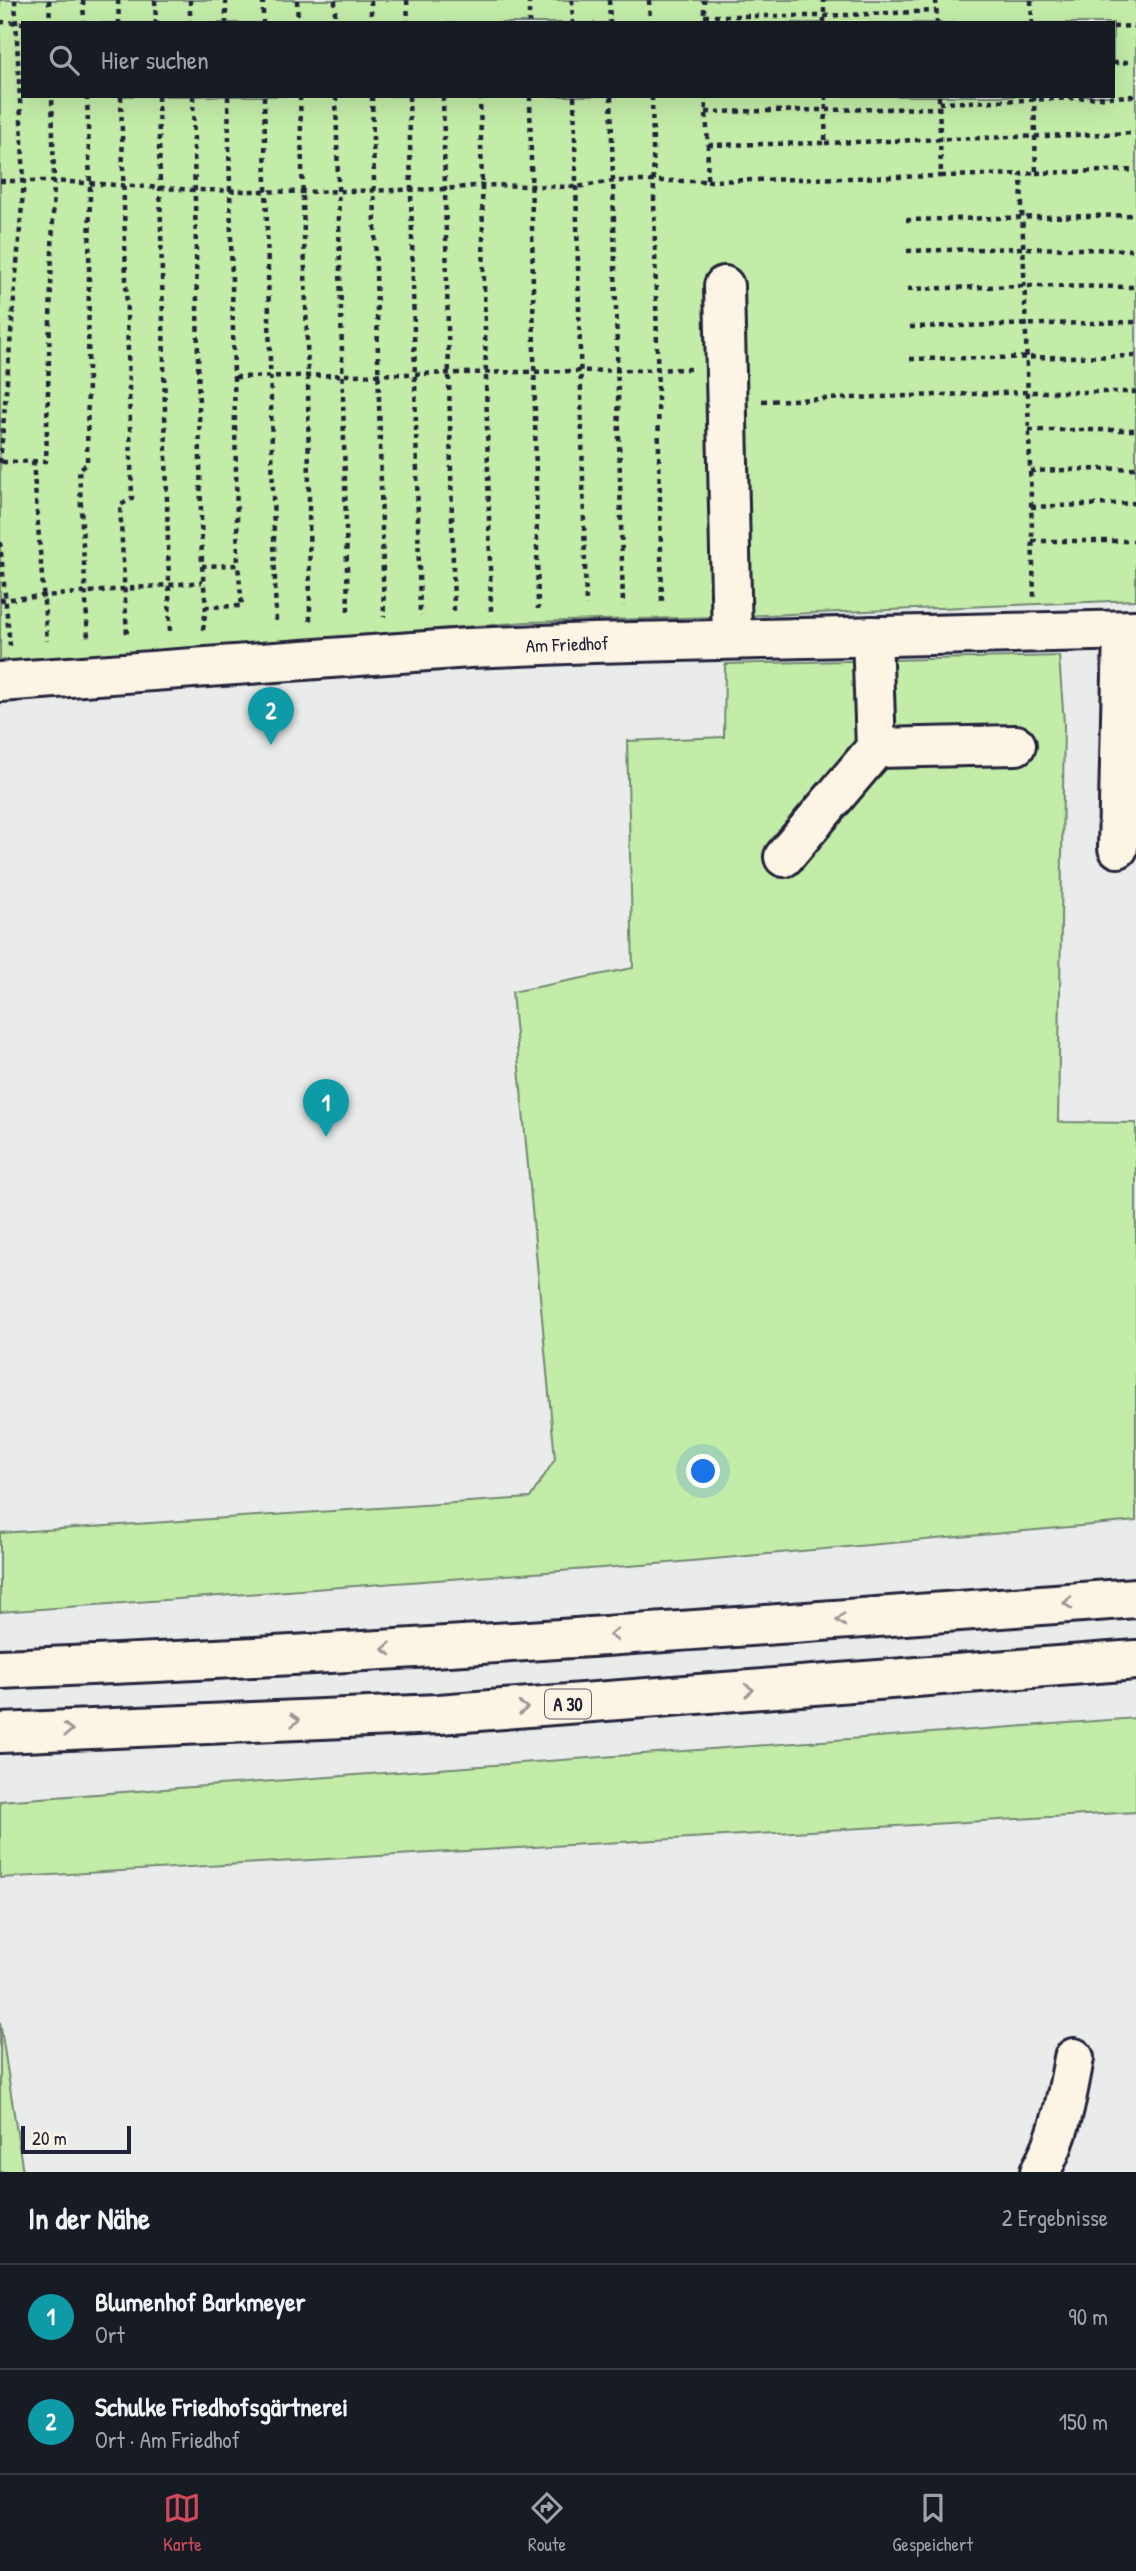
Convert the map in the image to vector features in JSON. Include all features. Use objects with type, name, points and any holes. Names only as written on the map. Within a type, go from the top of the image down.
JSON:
[{"type":"main road","points":[[724,286],[732,639]]},
{"type":"main road","points":[[1118,848],[1130,631]]},
{"type":"main road","name":"Am Friedhof","points":[[5,668],[185,668],[539,645],[1130,631]]},
{"type":"main road","points":[[784,857],[876,748],[872,636]]},
{"type":"main road","points":[[876,748],[1016,745]]},
{"type":"main road","points":[[0,1669],[146,1663],[712,1629],[1136,1598]]},
{"type":"main road","name":"A 30","points":[[0,1732],[439,1714],[1136,1660]]},
{"type":"main road","points":[[1040,2172],[1052,2151],[1062,2121],[1074,2059]]},
{"type":"path","points":[[15,0],[24,181],[1,462],[46,461],[54,181],[52,98]]},
{"type":"path","points":[[49,0],[50,21]]},
{"type":"path","points":[[83,0],[84,21]]},
{"type":"path","points":[[118,0],[119,21]]},
{"type":"path","points":[[155,0],[156,21]]},
{"type":"path","points":[[190,0],[190,21]]},
{"type":"path","points":[[226,0],[226,21]]},
{"type":"path","points":[[262,0],[263,21]]},
{"type":"path","points":[[297,0],[298,21]]},
{"type":"path","points":[[335,0],[335,21]]},
{"type":"path","points":[[371,0],[371,21]]},
{"type":"path","points":[[407,0],[408,21]]},
{"type":"path","points":[[529,0],[529,21]]},
{"type":"path","points":[[572,0],[573,21]]},
{"type":"path","points":[[609,0],[610,21]]},
{"type":"path","points":[[649,0],[650,21]]},
{"type":"path","points":[[704,0],[704,20],[936,11]]},
{"type":"path","points":[[824,0],[824,21]]},
{"type":"path","points":[[936,0],[937,21]]},
{"type":"path","points":[[1031,0],[1032,21]]},
{"type":"path","points":[[0,22],[21,23]]},
{"type":"path","points":[[1115,27],[1136,26]]},
{"type":"path","points":[[1115,63],[1130,62]]},
{"type":"path","points":[[1115,96],[1136,96]]},
{"type":"path","points":[[87,98],[90,185],[87,464],[79,470],[89,647]]},
{"type":"path","points":[[121,98],[132,499],[120,505],[128,643]]},
{"type":"path","points":[[158,98],[170,639],[187,643],[185,668]]},
{"type":"path","points":[[192,98],[202,582],[206,607],[242,606],[238,565],[228,98]]},
{"type":"path","points":[[264,98],[276,630]]},
{"type":"path","points":[[300,98],[308,376],[310,629]]},
{"type":"path","points":[[337,98],[348,612]]},
{"type":"path","points":[[372,98],[384,618]]},
{"type":"path","points":[[410,98],[420,617]]},
{"type":"path","points":[[443,98],[454,613]]},
{"type":"path","points":[[480,98],[491,612]]},
{"type":"path","points":[[530,98],[539,645]]},
{"type":"path","points":[[574,98],[587,610]]},
{"type":"path","points":[[611,98],[623,608]]},
{"type":"path","points":[[652,98],[662,610]]},
{"type":"path","points":[[705,98],[707,181]]},
{"type":"path","points":[[825,143],[826,98]]},
{"type":"path","points":[[939,98],[941,176]]},
{"type":"path","points":[[706,112],[939,106],[1034,98],[1036,173]]},
{"type":"path","points":[[708,145],[1136,133]]},
{"type":"path","points":[[0,181],[54,181],[230,192],[302,192],[483,186],[576,187],[614,181],[1136,170]]},
{"type":"path","points":[[1021,174],[1035,632]]},
{"type":"path","points":[[906,220],[1136,215]]},
{"type":"path","points":[[908,251],[1023,248],[1136,250]]},
{"type":"path","points":[[908,289],[1025,286],[1136,288]]},
{"type":"path","points":[[910,327],[1136,322]]},
{"type":"path","points":[[910,359],[1136,356]]},
{"type":"path","points":[[235,377],[657,370],[726,386],[1136,393]]},
{"type":"path","points":[[1029,430],[1136,430]]},
{"type":"path","points":[[33,461],[48,650]]},
{"type":"path","points":[[1030,471],[1136,468]]},
{"type":"path","points":[[1031,507],[1136,503]]},
{"type":"path","points":[[1032,541],[1136,541]]},
{"type":"path","points":[[0,542],[5,668]]},
{"type":"path","points":[[202,566],[238,565]]},
{"type":"path","points":[[2,600],[202,582]]},
{"type":"green space","points":[[0,0],[1136,0],[1136,600],[527,622],[0,663]]},
{"type":"green space","points":[[1059,656],[1064,724],[1058,1122],[1136,1123],[1136,1521],[669,1563],[0,1612],[0,1533],[530,1498],[555,1459],[512,992],[633,968],[627,741],[724,737],[725,664]]},
{"type":"green space","points":[[1136,1718],[1136,1812],[0,1878],[0,1801]]},
{"type":"green space","points":[[0,2022],[23,2172],[0,2172]]},
{"type":"place","name":"Schulke Friedhofsgärtnerei","points":[[271,745]]},
{"type":"place","name":"Blumenhof Barkmeyer","points":[[326,1137]]}]
